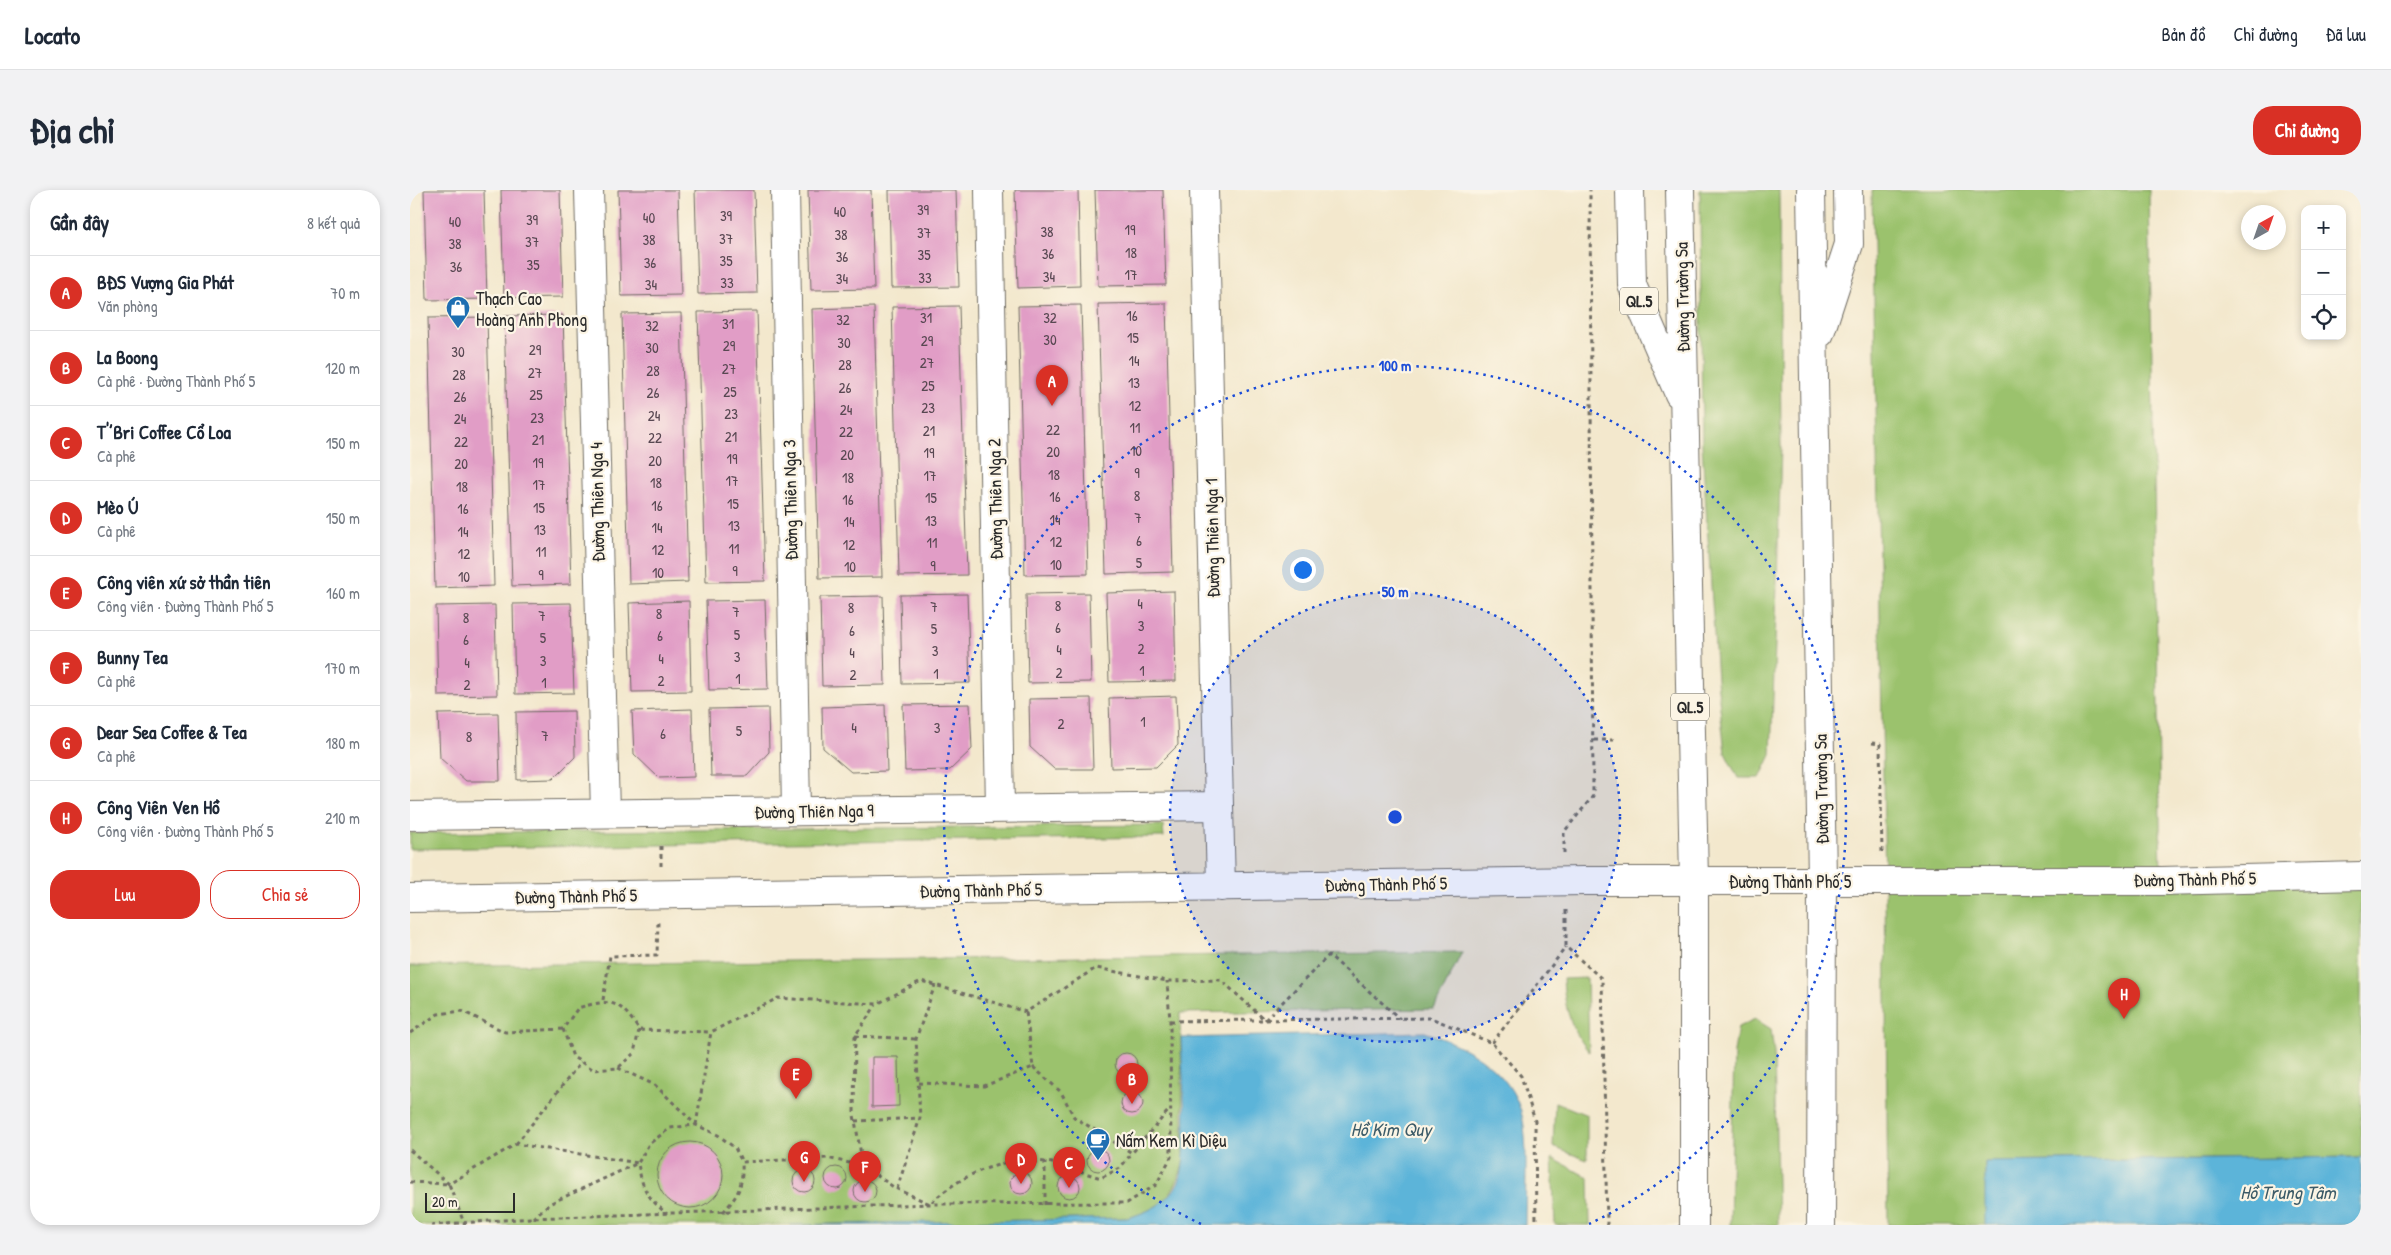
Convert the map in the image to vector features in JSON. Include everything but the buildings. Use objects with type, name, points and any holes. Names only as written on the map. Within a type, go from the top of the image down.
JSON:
[{"type":"main road","name":"Đường Thiên Nga 4","points":[[589,190],[605,813]]},
{"type":"main road","name":"Đường Thiên Nga 3","points":[[784,190],[796,811]]},
{"type":"main road","name":"Đường Thiên Nga 2","points":[[989,190],[1000,808]]},
{"type":"main road","name":"Đường Thiên Nga 1","points":[[1204,190],[1221,887]]},
{"type":"main road","name":"Đường Trường Sa","points":[[1630,190],[1632,285],[1684,404]]},
{"type":"main road","name":"Đường Trường Sa","points":[[1680,190],[1694,882],[1694,1225]]},
{"type":"main road","name":"Đường Trường Sa","points":[[1811,190],[1822,880],[1821,1225]]},
{"type":"main road","name":"Đường Trường Sa","points":[[1813,353],[1849,244],[1848,190]]},
{"type":"main road","name":"Đường Thiên Nga 9","points":[[410,816],[1218,806]]},
{"type":"main road","name":"Đường Thành Phố 5","points":[[410,898],[1565,882],[1822,880],[2161,881],[2361,876]]},
{"type":"path","points":[[1492,1043],[1566,947],[1564,832],[1594,796],[1590,190]]},
{"type":"path","points":[[1594,740],[1616,740]]},
{"type":"path","points":[[1872,744],[1880,744],[1883,881]]},
{"type":"path","points":[[1566,947],[1602,979],[1607,1225]]},
{"type":"path","points":[[603,1000],[610,956],[657,955]]},
{"type":"path","points":[[1265,1020],[1329,955],[1400,1019]]},
{"type":"path","points":[[863,1166],[855,1121],[855,1036],[876,1004],[921,981],[1026,1012],[1096,968],[1167,980],[1221,980],[1265,1020]]},
{"type":"path","points":[[431,1225],[532,1218],[930,1204],[1127,1203],[1156,1185],[1171,1157],[1170,1021],[1167,980]]},
{"type":"path","points":[[897,1189],[920,1118],[916,1039],[935,985]]},
{"type":"path","points":[[638,1030],[711,1032],[778,998],[876,1004]]},
{"type":"path","points":[[563,1029],[578,1008],[603,1000],[626,1010],[638,1030],[634,1053],[618,1068]]},
{"type":"path","points":[[410,1033],[438,1014],[462,1011],[505,1032],[563,1029]]},
{"type":"path","points":[[1026,1012],[1032,1067],[1061,1092],[1074,1118],[1132,1153]]},
{"type":"path","points":[[1170,1021],[1431,1018],[1492,1043],[1522,1076],[1535,1121],[1536,1225]]},
{"type":"path","points":[[563,1029],[573,1057],[594,1070],[618,1068],[655,1085],[696,1125],[718,1135],[735,1148],[742,1162],[742,1184],[730,1204],[722,1212]]},
{"type":"path","points":[[696,1125],[711,1032]]},
{"type":"path","points":[[855,1036],[916,1039]]},
{"type":"path","points":[[410,1182],[449,1184],[516,1144],[582,1062]]},
{"type":"path","points":[[919,1083],[984,1086],[1032,1067]]},
{"type":"path","points":[[930,1204],[948,1186],[999,1163],[1045,1162],[1101,1178],[1120,1168],[1170,1109]]},
{"type":"path","points":[[855,1121],[920,1118]]},
{"type":"path","points":[[532,1218],[549,1204],[638,1163],[649,1144],[670,1128],[696,1125]]},
{"type":"path","points":[[516,1144],[638,1163]]},
{"type":"path","points":[[410,1150],[449,1184],[464,1223]]},
{"type":"path","points":[[742,1162],[826,1158],[863,1166],[897,1189],[930,1204]]},
{"type":"path","points":[[1045,1162],[1045,1204]]},
{"type":"path","points":[[638,1163],[641,1182],[650,1200],[667,1214]]},
{"type":"green space","points":[[1700,190],[1779,190],[1781,446],[1776,615],[1771,755],[1760,778],[1738,778],[1725,753],[1717,680],[1702,445]]},
{"type":"green space","points":[[1872,190],[2149,190],[2161,880],[2361,876],[2361,1157],[1985,1162],[1986,1225],[1888,1225],[1885,882]]},
{"type":"green space","points":[[1163,825],[1164,837],[410,849],[410,833]]},
{"type":"green space","points":[[1462,952],[1434,1009],[1180,1013],[1184,1160],[1176,1183],[1165,1199],[1149,1210],[1127,1218],[790,1225],[410,1225],[410,966]]},
{"type":"green space","points":[[1587,978],[1589,1052],[1577,1034],[1570,1018],[1565,1000],[1563,979]]},
{"type":"green space","points":[[1755,1019],[1771,1029],[1774,1053],[1778,1225],[1730,1225],[1734,1052],[1738,1027]]},
{"type":"green space","points":[[1555,1102],[1587,1115],[1587,1160],[1553,1147]]},
{"type":"green space","points":[[1552,1158],[1589,1178],[1590,1225],[1555,1225]]},
{"type":"water","name":"Hồ Kim Quy","points":[[1425,1032],[1458,1045],[1474,1054],[1501,1076],[1512,1091],[1520,1107],[1524,1126],[1526,1163],[1525,1225],[790,1225],[1127,1218],[1157,1206],[1170,1195],[1179,1181],[1185,1133],[1181,1038]]},
{"type":"water","name":"Hồ Trung Tâm","points":[[2361,1157],[2361,1225],[1985,1225],[1985,1162]]},
{"type":"place","name":"Thạch Cao Hoàng Anh Phong","points":[[458,329]]},
{"type":"place","name":"BĐS Vượng Gia Phát","points":[[1052,406]]},
{"type":"place","name":"Công Viên Ven Hồ","points":[[2124,1019]]},
{"type":"place","name":"Công viên xứ sở thần tiên","points":[[796,1099]]},
{"type":"place","name":"La Boong","points":[[1132,1104]]},
{"type":"place","name":"Nấm Kem Kì Diệu","points":[[1098,1161]]},
{"type":"place","name":"Dear Sea Coffee & Tea","points":[[804,1182]]},
{"type":"place","name":"Mèo Ú","points":[[1021,1184]]},
{"type":"place","name":"T'’Bri Coffee Cổ Loa","points":[[1069,1188]]},
{"type":"place","name":"Bunny Tea","points":[[865,1192]]}]
